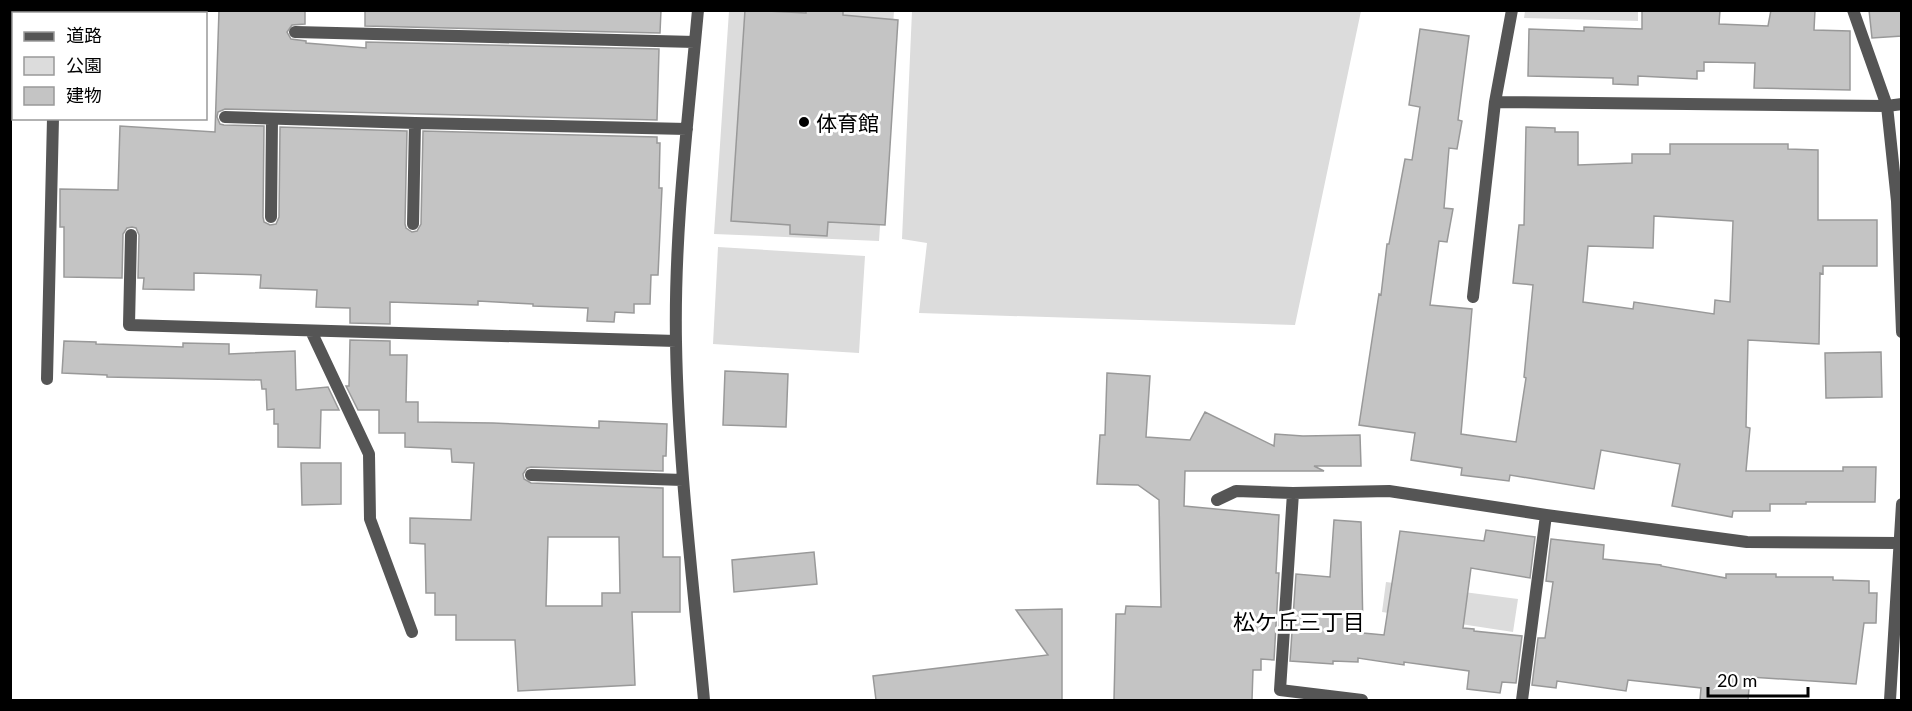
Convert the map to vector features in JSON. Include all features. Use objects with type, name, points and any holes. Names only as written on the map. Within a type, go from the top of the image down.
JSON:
[{"type":"street","points":[[698,10],[679,237],[676,341],[683,480],[704,700]]},
{"type":"street","points":[[1473,297],[1495,102],[1512,10]]},
{"type":"street","points":[[1853,10],[1887,106],[1896,201],[1902,332]]},
{"type":"street","points":[[295,32],[695,42]]},
{"type":"street","points":[[1495,102],[1887,106],[1902,104]]},
{"type":"street","points":[[225,117],[687,129]]},
{"type":"street","points":[[271,217],[272,119]]},
{"type":"street","points":[[46,380],[53,120]]},
{"type":"street","points":[[413,224],[415,123]]},
{"type":"street","points":[[131,235],[129,325],[676,341]]},
{"type":"street","points":[[311,331],[369,454],[370,519],[412,632]]},
{"type":"street","points":[[531,475],[683,480]]},
{"type":"street","points":[[1216,500],[1236,491],[1293,493],[1389,491],[1747,542],[1900,543]]},
{"type":"street","points":[[1293,493],[1280,690],[1362,700]]},
{"type":"street","points":[[1890,700],[1902,504]]},
{"type":"street","points":[[1522,700],[1546,515]]},
{"type":"green space","name":"体育館","points":[[729,11],[894,11],[879,241],[714,234]]},
{"type":"green space","points":[[912,11],[1361,11],[1295,325],[919,313],[927,243],[902,239]]},
{"type":"green space","points":[[1525,11],[1638,11],[1638,21],[1524,18]]},
{"type":"green space","points":[[718,247],[865,256],[859,353],[713,344]]},
{"type":"green space","points":[[1386,582],[1518,599],[1513,632],[1382,612]]},
{"type":"building","points":[[219,10],[305,10],[305,24],[292,25],[287,32],[291,39],[306,41],[306,43],[366,48],[366,42],[659,49],[657,120],[225,109],[218,112],[217,117],[220,124],[224,125],[264,126],[263,217],[264,222],[270,225],[276,224],[279,217],[280,127],[407,131],[405,224],[406,228],[412,232],[417,231],[421,224],[423,131],[657,137],[657,143],[660,143],[659,188],[662,188],[658,275],[651,275],[650,304],[634,304],[634,313],[615,312],[614,322],[587,321],[588,308],[478,301],[478,305],[390,302],[390,324],[350,323],[350,308],[316,307],[317,290],[260,288],[261,275],[194,273],[194,290],[143,289],[144,278],[138,278],[139,235],[136,228],[132,227],[127,228],[123,234],[122,278],[64,277],[64,227],[60,227],[60,189],[118,190],[120,126],[215,132]]},
{"type":"building","points":[[365,10],[661,10],[660,33],[365,26]]},
{"type":"building","name":"体育館","points":[[745,10],[806,13],[806,10],[843,10],[843,15],[898,20],[885,225],[828,222],[827,236],[790,234],[790,225],[731,221]]},
{"type":"building","points":[[1642,10],[1720,10],[1719,24],[1768,26],[1771,10],[1815,10],[1814,30],[1850,31],[1850,90],[1754,88],[1755,63],[1704,62],[1704,71],[1697,71],[1697,79],[1638,76],[1638,85],[1613,84],[1613,78],[1528,76],[1529,29],[1584,31],[1584,27],[1642,29]]},
{"type":"building","points":[[1869,10],[1902,10],[1902,36],[1872,38]]},
{"type":"building","points":[[1420,29],[1469,36],[1458,120],[1462,121],[1457,149],[1449,148],[1444,208],[1453,209],[1447,242],[1439,241],[1430,305],[1472,309],[1461,434],[1516,442],[1526,378],[1524,377],[1533,285],[1513,283],[1519,225],[1524,225],[1526,127],[1555,128],[1555,132],[1578,132],[1578,165],[1632,163],[1632,154],[1670,154],[1670,144],[1788,144],[1788,149],[1818,150],[1818,220],[1877,220],[1877,266],[1823,266],[1823,274],[1820,273],[1819,344],[1748,340],[1746,427],[1750,428],[1746,471],[1843,471],[1843,467],[1876,467],[1875,502],[1770,504],[1770,511],[1733,511],[1732,517],[1672,506],[1680,464],[1601,450],[1594,489],[1510,475],[1509,481],[1461,475],[1462,468],[1411,460],[1415,433],[1359,425],[1379,294],[1381,295],[1387,244],[1389,244],[1405,159],[1412,160],[1420,107],[1409,105]],"holes":[[[1654,216],[1733,221],[1730,302],[1715,300],[1714,314],[1634,302],[1633,309],[1583,302],[1588,246],[1653,248]]]},
{"type":"building","points":[[350,340],[390,341],[390,355],[407,355],[406,402],[418,402],[418,422],[599,428],[599,421],[667,424],[663,471],[531,467],[527,468],[523,474],[524,479],[531,483],[663,488],[663,557],[680,557],[680,612],[632,612],[635,685],[518,691],[515,640],[456,640],[456,615],[435,615],[435,593],[426,593],[425,544],[410,543],[410,518],[471,520],[474,463],[452,462],[451,449],[405,447],[405,433],[379,433],[379,410],[358,410],[346,386],[349,386]],"holes":[[[548,537],[619,537],[620,593],[602,593],[602,606],[546,606]]]},
{"type":"building","points":[[64,341],[183,347],[183,343],[229,344],[229,354],[295,351],[296,390],[328,387],[339,410],[321,410],[320,448],[278,447],[278,424],[274,424],[274,409],[267,410],[266,389],[262,389],[261,380],[107,377],[107,375],[62,373]]},
{"type":"building","points":[[1881,352],[1882,397],[1826,398],[1825,353]]},
{"type":"building","points":[[725,371],[788,374],[786,427],[723,425]]},
{"type":"building","points":[[1107,373],[1150,376],[1146,437],[1190,440],[1205,412],[1274,446],[1275,434],[1360,435],[1361,466],[1314,466],[1324,471],[1185,471],[1184,506],[1279,515],[1276,573],[1279,573],[1274,660],[1261,659],[1261,670],[1253,670],[1252,700],[1114,700],[1116,614],[1125,614],[1126,606],[1161,607],[1159,500],[1138,485],[1097,484],[1100,435],[1105,435]]},
{"type":"building","points":[[301,463],[341,463],[341,504],[302,505]]},
{"type":"building","points":[[1334,520],[1361,522],[1363,633],[1384,635],[1400,531],[1484,541],[1486,530],[1535,537],[1530,578],[1471,568],[1463,628],[1522,636],[1516,683],[1502,682],[1500,693],[1467,689],[1469,671],[1358,658],[1358,662],[1333,661],[1333,664],[1290,661],[1296,574],[1330,577]]},
{"type":"building","points":[[1551,539],[1604,545],[1603,559],[1661,565],[1726,578],[1726,574],[1776,574],[1776,577],[1833,577],[1833,580],[1869,581],[1869,593],[1877,593],[1876,623],[1864,623],[1856,684],[1750,677],[1748,700],[1700,700],[1701,688],[1628,680],[1626,691],[1557,681],[1556,688],[1532,685],[1538,638],[1545,638],[1553,582],[1546,581]]},
{"type":"building","points":[[814,552],[817,584],[734,592],[732,560]]},
{"type":"building","points":[[1062,609],[1062,700],[876,700],[873,676],[1048,655],[1016,610]]},
{"type":"place","name":"体育館","points":[[804,122]]},
{"type":"district","name":"松ケ丘三丁目","points":[[1299,621]]}]
